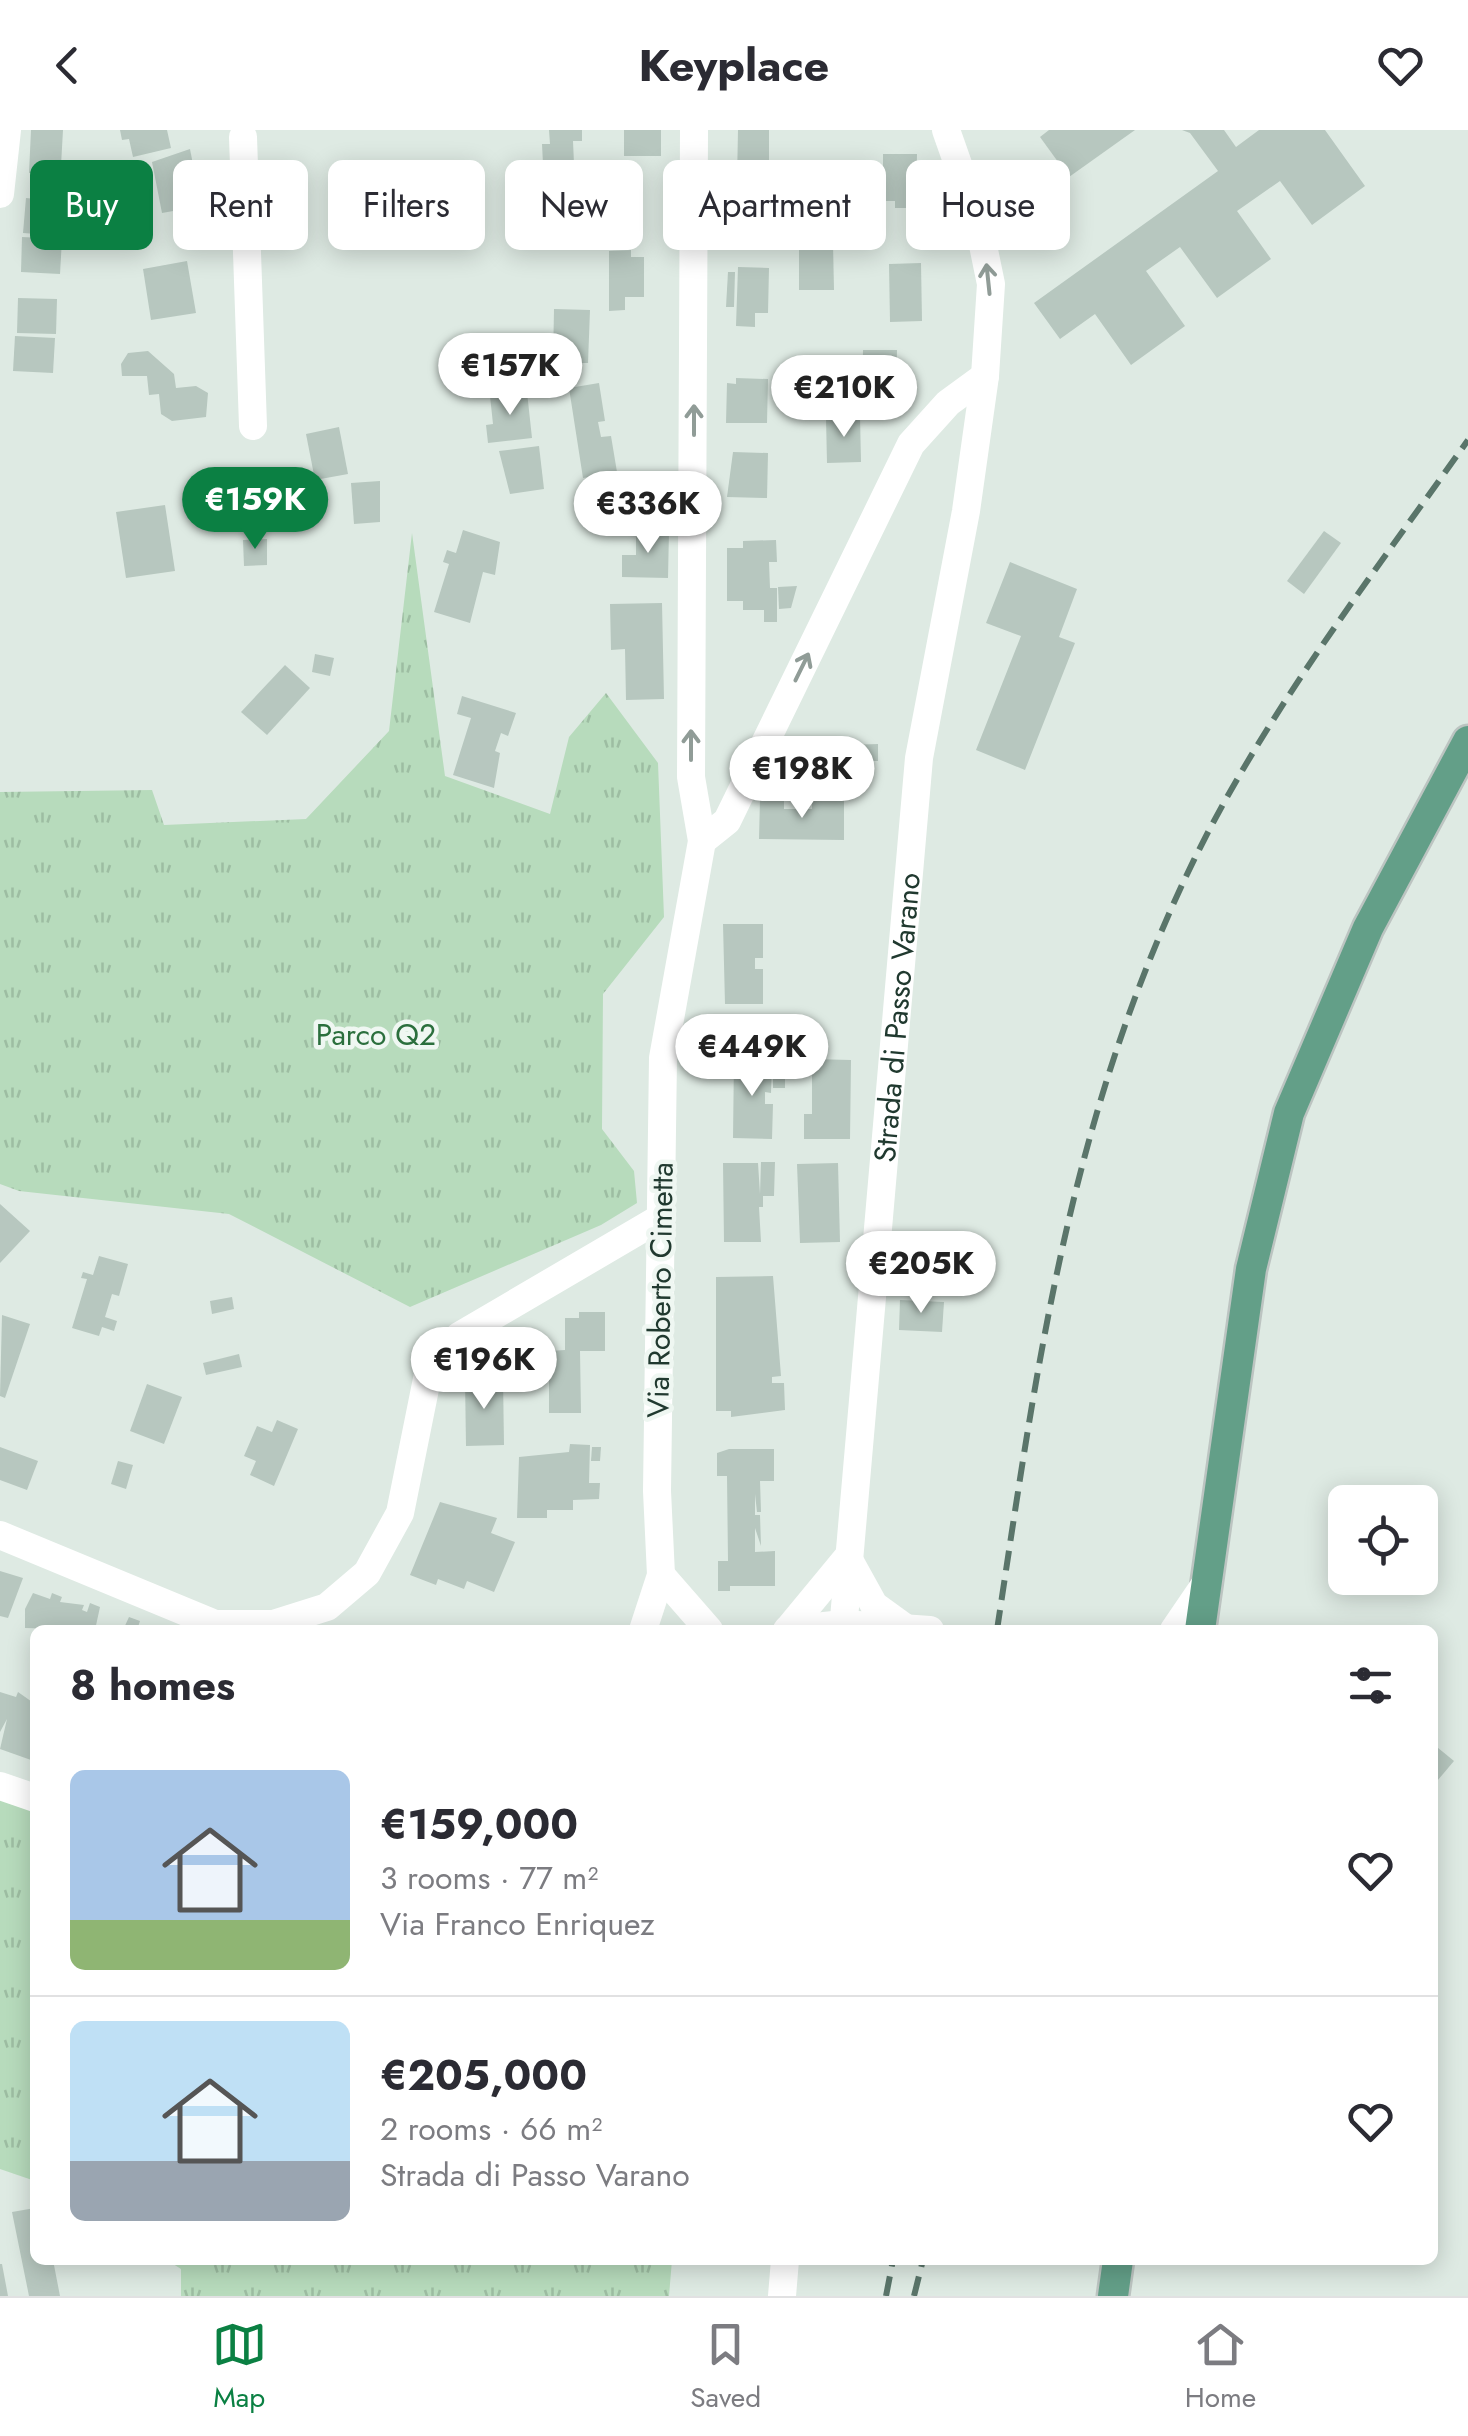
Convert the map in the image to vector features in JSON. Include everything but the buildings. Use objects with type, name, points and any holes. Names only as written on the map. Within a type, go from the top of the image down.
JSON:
[{"type":"main road","points":[[1200,1625],[1252,1270],[1289,1113],[1368,928],[1468,741]]},
{"type":"main road","points":[[1113,2296],[1117,2265]]},
{"type":"street","points":[[0,194],[7,130]]},
{"type":"street","points":[[694,130],[691,777],[702,842]]},
{"type":"street","name":"Strada di Passo Varano","points":[[843,1625],[920,758],[966,510],[984,376],[991,284],[978,221],[946,130]]},
{"type":"street","points":[[242,132],[253,426]]},
{"type":"street","points":[[702,842],[727,820],[912,444],[948,403],[984,376]]},
{"type":"street","name":"Via Roberto Cimetta","points":[[646,1625],[661,1574],[657,1491],[662,1058],[702,842]]},
{"type":"street","points":[[0,1535],[216,1624],[273,1624],[327,1606],[366,1572],[400,1513],[428,1374],[459,1336],[662,1216]]},
{"type":"street","points":[[792,1625],[848,1556],[874,1605],[907,1625]]},
{"type":"street","points":[[661,1574],[706,1625]]},
{"type":"street","points":[[1177,1625],[1204,1586]]},
{"type":"street","points":[[0,1786],[30,1796]]},
{"type":"street","points":[[782,2296],[785,2265]]},
{"type":"green space","name":"Parco Q2","points":[[412,533],[445,776],[550,814],[569,737],[606,693],[658,763],[664,917],[603,994],[602,1129],[634,1171],[637,1203],[601,1225],[410,1307],[229,1214],[19,1191],[0,1184],[0,792],[152,790],[164,825],[306,819],[389,731]]},
{"type":"green space","points":[[0,1797],[30,1807],[30,2179],[0,2169]]},
{"type":"green space","points":[[175,2265],[672,2265],[669,2296],[181,2296],[181,2269]]},
{"type":"railway","points":[[998,1625],[1043,1343],[1062,1251],[1084,1159],[1143,977],[1182,885],[1244,768],[1315,656],[1468,440]]},
{"type":"railway","points":[[886,2296],[892,2265]]},
{"type":"railway","points":[[914,2296],[922,2265]]}]
